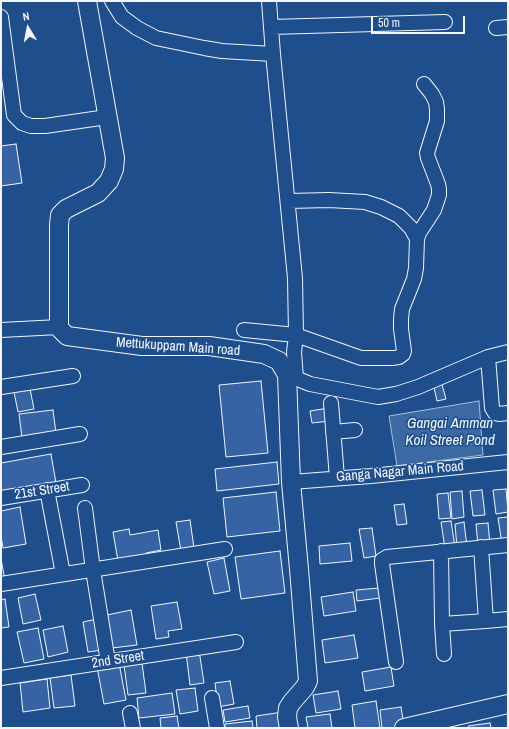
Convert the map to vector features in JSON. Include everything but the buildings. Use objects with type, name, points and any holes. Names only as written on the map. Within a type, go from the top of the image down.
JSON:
[{"type":"main road","points":[[59,327],[60,215],[66,209],[98,193],[109,181],[114,169],[115,158],[87,1]]},
{"type":"main road","name":"Mettukuppam Main road","points":[[59,327],[67,336],[134,345],[209,346],[264,354],[278,362],[292,376]]},
{"type":"main road","points":[[289,728],[287,716],[288,708],[308,681],[291,482],[292,376]]},
{"type":"main road","points":[[404,728],[508,704]]},
{"type":"street","points":[[112,1],[122,17],[137,28],[156,38],[222,51],[273,54]]},
{"type":"street","points":[[269,1],[295,278],[296,335],[292,376],[310,384],[378,397],[396,394],[418,387],[488,357],[508,352]]},
{"type":"street","points":[[1,17],[14,115],[22,123],[31,126],[45,126],[107,117]]},
{"type":"street","points":[[271,27],[445,22]]},
{"type":"street","points":[[244,330],[296,335],[361,358],[400,357],[404,351],[401,329],[402,309],[414,279],[418,236],[434,210],[439,195],[438,184],[427,153],[437,121],[438,109],[432,94],[424,84]]},
{"type":"street","points":[[288,201],[329,200],[365,202],[381,207],[399,216],[418,236]]},
{"type":"street","points":[[1,330],[59,327]]},
{"type":"street","points":[[488,357],[492,408],[499,414],[508,413]]},
{"type":"street","points":[[1,387],[73,376]]},
{"type":"street","points":[[331,403],[337,478]]},
{"type":"street","points":[[333,432],[355,430]]},
{"type":"street","points":[[1,447],[80,434]]},
{"type":"street","name":"Ganga Nagar Main Road","points":[[291,482],[371,476],[508,462]]},
{"type":"street","name":"21st Street","points":[[1,498],[82,485]]},
{"type":"street","points":[[47,490],[63,574]]},
{"type":"street","points":[[85,508],[93,570],[108,662]]},
{"type":"street","points":[[396,662],[382,560],[387,557],[508,545]]},
{"type":"street","points":[[481,547],[486,620]]},
{"type":"street","points":[[1,584],[225,548]]},
{"type":"street","points":[[441,551],[444,654]]},
{"type":"street","points":[[442,624],[508,619]]},
{"type":"street","name":"2nd Street","points":[[1,678],[236,642]]},
{"type":"street","points":[[212,698],[217,728]]},
{"type":"street","points":[[130,713],[133,728]]},
{"type":"water","name":"Gangai Amman Koil Street Pond","points":[[479,401],[483,455],[397,466],[389,416]]}]
